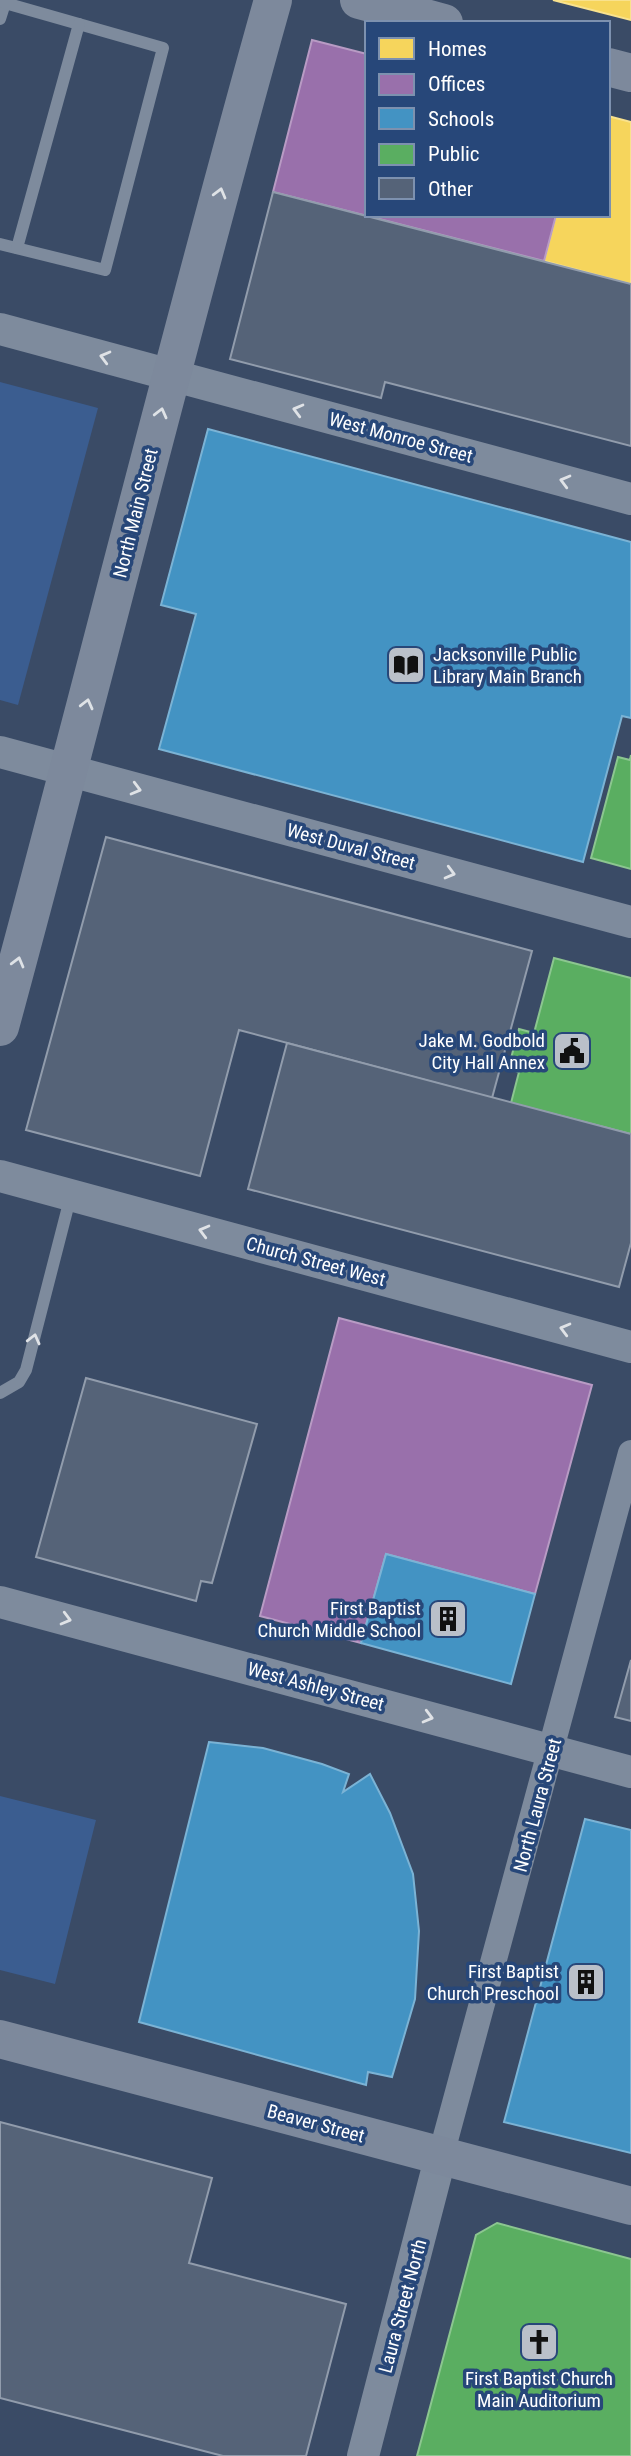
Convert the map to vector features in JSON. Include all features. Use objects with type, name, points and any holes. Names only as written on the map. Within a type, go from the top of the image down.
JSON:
[{"type":"main road","name":"North Main Street","points":[[0,1027],[70,771],[171,375],[273,0]]},
{"type":"main road","points":[[359,0],[437,21]]},
{"type":"main road","points":[[610,68],[631,73]]},
{"type":"main road","name":"Beaver Street","points":[[0,2039],[631,2206]]},
{"type":"street","name":"West Monroe Street","points":[[0,329],[631,499]]},
{"type":"street","name":"West Duval Street","points":[[0,752],[631,922]]},
{"type":"street","name":"Church Street West","points":[[0,1176],[631,1347]]},
{"type":"street","name":"North Laura Street","points":[[441,2155],[631,1453]]},
{"type":"street","name":"West Ashley Street","points":[[0,1602],[631,1772]]},
{"type":"street","name":"Laura Street North","points":[[363,2456],[441,2155]]},
{"type":"lane","points":[[0,19],[6,2],[163,48],[105,270],[0,244]]},
{"type":"lane","points":[[18,248],[79,24]]},
{"type":"lane","points":[[0,1393],[19,1382],[26,1370],[71,1195]]},
{"type":"shaded area","points":[[0,382],[98,408],[18,705],[0,700]]},
{"type":"shaded area","points":[[0,1796],[96,1820],[55,1984],[0,1970]]},
{"type":"building: Homes","points":[[553,0],[631,0],[631,20]]},
{"type":"building: Homes","points":[[610,117],[631,122],[631,284],[544,261],[555,217],[610,217]]},
{"type":"building: Offices","points":[[312,40],[365,53],[365,215],[273,192]]},
{"type":"building: Offices","points":[[371,217],[555,217],[544,261]]},
{"type":"building: Offices","points":[[339,1318],[592,1385],[535,1594],[386,1554],[361,1643],[260,1616]]},
{"type":"building: Schools","name":"Jacksonville Public Library Main Branch","points":[[208,429],[631,542],[631,718],[622,716],[583,862],[159,749],[196,614],[161,605]]},
{"type":"building: Schools","name":"First Baptist Church Middle School","points":[[386,1554],[535,1594],[511,1684],[361,1643]]},
{"type":"building: Schools","points":[[209,1742],[263,1748],[349,1774],[343,1792],[370,1774],[390,1813],[413,1874],[419,1931],[415,1999],[392,2077],[368,2072],[366,2085],[139,2022]]},
{"type":"building: Schools","name":"First Baptist Church Preschool","points":[[585,1819],[631,1830],[631,2153],[504,2122]]},
{"type":"building: Public","points":[[631,755],[631,869],[591,858],[618,757],[630,760]]},
{"type":"building: Public","name":"Jake M. Godbold City Hall Annex","points":[[554,958],[631,978],[631,1134],[511,1103],[519,1072],[508,1069],[519,1029],[534,1033]]},
{"type":"building: Public","name":"First Baptist Church Main Auditorium","points":[[497,2223],[631,2259],[631,2456],[417,2456],[476,2235]]},
{"type":"building: Other","points":[[273,192],[631,284],[631,446],[385,382],[381,398],[230,359]]},
{"type":"building: Other","points":[[106,837],[532,951],[492,1098],[239,1030],[200,1176],[26,1130]]},
{"type":"building: Other","points":[[287,1043],[631,1134],[631,1243],[619,1287],[248,1189]]},
{"type":"building: Other","points":[[86,1378],[257,1424],[212,1583],[201,1581],[196,1601],[36,1557]]},
{"type":"building: Other","points":[[631,1660],[631,1721],[615,1717]]},
{"type":"building: Other","points":[[0,2122],[212,2178],[189,2263],[346,2304],[306,2456],[223,2456],[0,2398]]},
{"type":"place","name":"Jacksonville Public Library Main Branch","points":[[406,665]]},
{"type":"place","name":"Jake M. Godbold City Hall Annex","points":[[572,1051]]},
{"type":"place","name":"First Baptist Church Middle School","points":[[448,1619]]},
{"type":"place","name":"First Baptist Church Preschool","points":[[586,1982]]},
{"type":"place","name":"First Baptist Church Main Auditorium","points":[[539,2342]]}]
